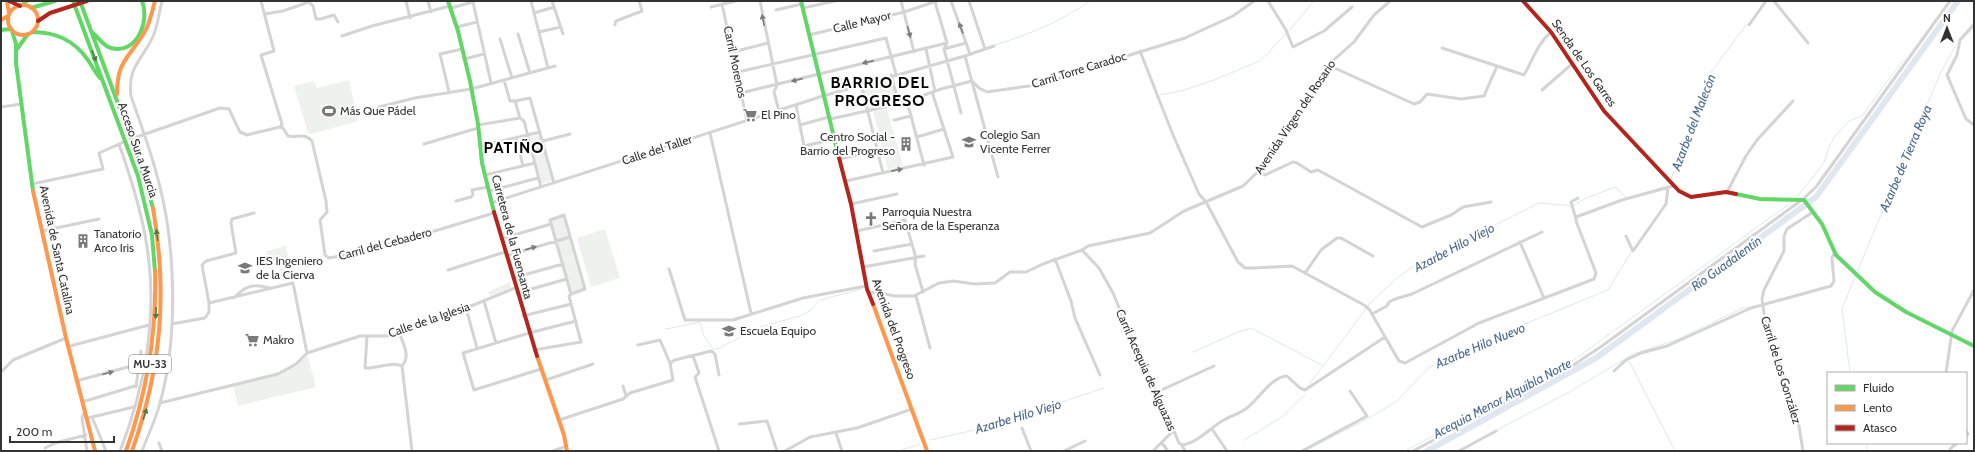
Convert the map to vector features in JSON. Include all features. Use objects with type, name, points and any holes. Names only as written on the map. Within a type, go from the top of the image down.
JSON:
[{"type":"main road","points":[[11,30],[8,23],[8,1],[31,8],[55,1]]},
{"type":"main road","points":[[1,20],[14,8],[21,6],[27,1]]},
{"type":"main road","name":"Acceso Sur a Murcia","points":[[73,1],[130,152],[141,187],[151,231],[155,261],[156,308],[153,347],[139,415],[126,451]]},
{"type":"main road","name":"Acceso Sur a Murcia","points":[[80,1],[136,150],[154,216],[160,260],[162,296],[160,339],[153,382],[146,411],[132,451]]},
{"type":"main road","points":[[16,51],[20,43],[30,33],[38,21],[50,13],[87,1]]},
{"type":"main road","points":[[92,31],[112,48],[120,49],[128,46],[139,35],[145,21],[146,9],[142,1]]},
{"type":"main road","points":[[117,97],[117,77],[120,67],[145,32],[155,1]]},
{"type":"main road","name":"Carretera de la Fuensanta","points":[[448,1],[457,27],[471,89],[491,203],[523,316],[541,370],[546,380],[567,446],[567,451]]},
{"type":"main road","name":"Senda de Los Garres","points":[[1523,1],[1551,32],[1604,111],[1671,186],[1683,194],[1691,197],[1727,192],[1760,199],[1804,200]]},
{"type":"main road","name":"Avenida del Progreso","points":[[802,4],[823,96],[846,180],[857,231],[866,286],[927,451]]},
{"type":"main road","points":[[31,8],[36,14],[38,21]]},
{"type":"main road","points":[[1,30],[11,30],[19,35],[54,32],[68,39],[86,56],[103,82]]},
{"type":"main road","name":"Avenida de Santa Catalina","points":[[11,30],[16,41],[21,104],[32,184],[76,381],[95,451]]},
{"type":"main road","points":[[1804,200],[1822,224],[1835,252],[1849,268],[1882,297],[1906,312],[1974,346]]},
{"type":"street","points":[[142,451],[160,403],[172,324],[168,230],[159,183],[131,96],[131,77],[135,65],[154,34],[162,1]]},
{"type":"street","points":[[32,184],[103,169],[99,152],[144,134],[220,108],[229,109],[240,132],[247,135],[280,127],[282,124],[261,55],[274,51],[261,1]]},
{"type":"street","points":[[406,1],[410,18]]},
{"type":"street","points":[[428,1],[431,12]]},
{"type":"street","points":[[532,1],[548,68]]},
{"type":"street","points":[[552,1],[563,34]]},
{"type":"street","points":[[615,25],[616,21],[642,11],[639,1]]},
{"type":"street","points":[[711,7],[736,1]]},
{"type":"street","points":[[760,1],[773,65],[776,85],[774,92],[779,111]]},
{"type":"street","points":[[776,10],[802,4],[835,1]]},
{"type":"street","points":[[901,1],[914,52]]},
{"type":"street","points":[[936,1],[947,43],[944,49],[960,113]]},
{"type":"street","name":"Calle Mayor","points":[[809,35],[904,12],[936,1]]},
{"type":"street","points":[[951,1],[970,54]]},
{"type":"street","points":[[969,1],[985,49]]},
{"type":"street","name":"Carril Torre Caradoc","points":[[972,81],[979,88],[987,92],[1036,85],[1185,38],[1233,16],[1254,1]]},
{"type":"street","points":[[1268,1],[1286,30],[1293,47],[1324,31],[1352,7]]},
{"type":"street","name":"Avenida Virgen del Rosario","points":[[916,296],[940,283],[953,281],[975,284],[995,283],[1010,272],[1026,272],[1055,259],[1082,250],[1088,246],[1150,233],[1184,211],[1244,186],[1258,173],[1322,83],[1328,65],[1354,42],[1374,15],[1390,1]]},
{"type":"street","points":[[1749,25],[1766,1]]},
{"type":"street","points":[[1774,1],[1808,43]]},
{"type":"street","points":[[1413,451],[1566,370],[1602,346],[1804,200],[1816,186],[1950,1]]},
{"type":"street","points":[[264,14],[283,11],[309,2],[313,6],[317,19],[334,15],[338,22]]},
{"type":"street","points":[[342,36],[372,26],[472,2],[491,83]]},
{"type":"street","name":"Carril Morenos","points":[[722,4],[738,72],[747,121]]},
{"type":"street","points":[[534,13],[554,7]]},
{"type":"street","points":[[457,27],[477,22]]},
{"type":"street","points":[[1974,24],[1960,40],[1957,55],[1947,75],[1966,119],[1974,125]]},
{"type":"street","points":[[539,32],[561,27]]},
{"type":"street","points":[[1442,48],[1524,75],[1535,51],[1551,32]]},
{"type":"street","points":[[518,34],[530,73]]},
{"type":"street","points":[[738,72],[886,38],[896,74]]},
{"type":"street","points":[[500,39],[512,78]]},
{"type":"street","points":[[733,52],[768,43]]},
{"type":"street","points":[[741,93],[947,43]]},
{"type":"street","points":[[944,49],[966,43]]},
{"type":"street","name":"Calle del Taller","points":[[491,203],[861,84],[965,56],[994,46]]},
{"type":"street","points":[[449,92],[440,54],[462,49]]},
{"type":"street","points":[[846,180],[924,165],[953,157],[934,91],[926,49]]},
{"type":"street","points":[[1140,51],[1173,135],[1199,194],[1206,202],[1233,256],[1245,268],[1292,266],[1364,305],[1369,309],[1399,362],[1405,364],[1479,323],[1594,279],[1596,273],[1571,202],[1578,198]]},
{"type":"street","points":[[464,59],[484,54]]},
{"type":"street","points":[[965,56],[998,177]]},
{"type":"street","points":[[1542,90],[1572,64]]},
{"type":"street","points":[[1328,65],[1414,104],[1420,102],[1427,94],[1461,99],[1484,96],[1497,66]]},
{"type":"street","points":[[379,107],[449,92],[471,89],[555,66]]},
{"type":"street","points":[[891,76],[899,104]]},
{"type":"street","points":[[504,80],[510,101],[530,98],[554,183]]},
{"type":"street","points":[[800,125],[899,104],[934,91],[972,81]]},
{"type":"street","points":[[861,84],[884,173]]},
{"type":"street","points":[[516,101],[520,118],[524,121],[541,187]]},
{"type":"street","points":[[907,101],[924,165]]},
{"type":"street","points":[[1727,192],[1746,156],[1757,140],[1793,101]]},
{"type":"street","points":[[1,107],[21,104]]},
{"type":"street","points":[[796,105],[804,146],[835,139]]},
{"type":"street","points":[[894,120],[911,116]]},
{"type":"street","points":[[424,144],[478,126],[520,118]]},
{"type":"street","name":"Carril del Cebadero","points":[[280,127],[283,128],[288,136],[308,136],[312,141],[326,201],[327,212],[320,220],[325,255],[329,258],[375,249],[494,213]]},
{"type":"street","points":[[916,137],[944,129]]},
{"type":"street","points":[[480,146],[540,132]]},
{"type":"street","points":[[710,133],[751,313]]},
{"type":"street","points":[[543,141],[570,134]]},
{"type":"street","points":[[516,137],[523,166]]},
{"type":"street","points":[[119,144],[138,202],[148,248],[150,284],[149,325],[143,371],[140,387],[120,451]]},
{"type":"street","points":[[840,159],[878,150]]},
{"type":"street","points":[[1258,173],[1265,175],[1293,162],[1297,163],[1310,172],[1318,170],[1422,227],[1451,215],[1463,206],[1491,202]]},
{"type":"street","points":[[485,175],[535,163]]},
{"type":"street","points":[[456,201],[471,197],[473,195],[472,190],[488,189],[538,178]]},
{"type":"street","points":[[1576,218],[1583,213],[1671,186]]},
{"type":"street","points":[[1626,236],[1633,251],[1666,204],[1671,186]]},
{"type":"street","points":[[851,204],[897,194]]},
{"type":"street","name":"Carril de Los González","points":[[1802,451],[1798,420],[1790,391],[1766,326],[1762,299],[1764,290],[1784,251],[1784,236],[1787,229],[1812,211]]},
{"type":"street","points":[[172,324],[205,318],[209,312],[209,304],[202,265],[206,262],[236,253],[231,223],[232,219],[254,213]]},
{"type":"street","points":[[534,350],[581,342],[569,296],[571,294],[550,220],[564,216],[585,289],[571,294]]},
{"type":"street","points":[[42,231],[99,219]]},
{"type":"street","points":[[857,231],[905,220],[924,292]]},
{"type":"street","points":[[501,239],[551,224]]},
{"type":"street","points":[[1372,314],[1387,306],[1389,302],[1395,299],[1412,294],[1542,232]]},
{"type":"street","points":[[448,270],[570,237]]},
{"type":"street","points":[[1305,273],[1321,250],[1337,238],[1341,238],[1373,256]]},
{"type":"street","points":[[1520,242],[1544,298]]},
{"type":"street","points":[[874,251],[912,244]]},
{"type":"street","name":"Carril Acequia de Alguazas","points":[[1082,250],[1099,268],[1113,293],[1147,376],[1157,392],[1179,443],[1182,445],[1192,441],[1221,422],[1247,408],[1268,386],[1283,376],[1288,376],[1300,388],[1305,390],[1385,338]]},
{"type":"street","points":[[1614,371],[1626,360],[1641,353],[1667,346],[1751,308],[1763,306],[1831,286],[1834,281],[1832,258],[1835,252]]},
{"type":"street","points":[[863,267],[924,256]]},
{"type":"street","points":[[1055,259],[1071,301],[1075,318],[1100,375]]},
{"type":"street","points":[[513,278],[563,264]]},
{"type":"street","points":[[669,269],[685,320],[733,320],[751,313],[803,298],[866,286]]},
{"type":"street","points":[[517,293],[567,279]]},
{"type":"street","points":[[209,304],[294,283],[307,353]]},
{"type":"street","points":[[234,298],[241,290],[250,285],[271,288]]},
{"type":"street","name":"Calle de la Iglesia","points":[[160,403],[278,374],[296,364],[307,353],[360,336],[390,336],[515,288]]},
{"type":"street","points":[[1946,372],[1951,334],[1974,290]]},
{"type":"street","points":[[869,293],[875,292],[895,296],[916,296],[930,348]]},
{"type":"street","points":[[484,301],[496,342]]},
{"type":"street","points":[[523,316],[571,304]]},
{"type":"street","points":[[466,308],[477,348]]},
{"type":"street","points":[[541,370],[474,390],[464,353],[496,342],[576,322]]},
{"type":"street","points":[[70,346],[149,325]]},
{"type":"street","points":[[400,332],[408,356],[402,366],[412,451]]},
{"type":"street","points":[[367,336],[365,368],[371,369],[397,364],[402,366]]},
{"type":"street","points":[[1,372],[13,360],[66,338]]},
{"type":"street","points":[[559,420],[673,380],[670,363],[660,340],[638,345]]},
{"type":"street","points":[[135,386],[141,351]]},
{"type":"street","points":[[670,363],[711,351],[715,354],[719,375]]},
{"type":"street","points":[[693,356],[699,373],[695,377],[719,451]]},
{"type":"street","points":[[76,381],[139,364]]},
{"type":"street","points":[[546,380],[593,364]]},
{"type":"street","points":[[1157,392],[1214,366]]},
{"type":"street","points":[[138,370],[143,371]]},
{"type":"street","points":[[82,402],[135,386],[140,387]]},
{"type":"street","points":[[623,386],[626,396]]},
{"type":"street","points":[[1302,451],[1367,416],[1350,391]]},
{"type":"street","points":[[87,451],[86,435],[82,418],[85,416],[92,417],[134,407]]},
{"type":"street","points":[[785,451],[810,437],[857,428],[912,409]]},
{"type":"street","points":[[92,417],[106,451]]},
{"type":"street","points":[[739,424],[767,421],[777,451]]},
{"type":"street","points":[[1022,428],[1031,451]]},
{"type":"street","points":[[1212,428],[1227,451]]},
{"type":"street","points":[[1153,451],[1173,431]]},
{"type":"street","points":[[1459,451],[1496,432]]},
{"type":"street","points":[[836,433],[842,451]]},
{"type":"street","points":[[45,448],[55,443],[86,435]]},
{"type":"street","points":[[1064,451],[1085,441]]},
{"type":"street","points":[[159,443],[162,451]]},
{"type":"street","points":[[1162,443],[1168,451]]},
{"type":"street","points":[[1950,449],[1956,444]]},
{"type":"street","points":[[1182,445],[1185,451]]},
{"type":"street","points":[[553,451],[567,446]]},
{"type":"shaded area","points":[[891,75],[899,103],[868,111],[861,84]]},
{"type":"shaded area","name":"Más Que Pádel","points":[[349,80],[358,121],[311,134],[308,133],[294,86],[314,81],[317,88]]},
{"type":"shaded area","points":[[887,109],[903,166],[888,169],[873,112]]},
{"type":"shaded area","points":[[540,134],[553,180],[540,184],[528,137]]},
{"type":"shaded area","points":[[564,215],[585,289],[571,294],[550,220]]},
{"type":"shaded area","points":[[605,229],[620,278],[591,287],[577,238]]},
{"type":"shaded area","points":[[286,246],[288,257],[268,261],[266,251]]},
{"type":"shaded area","points":[[289,257],[293,278],[283,281],[278,260]]},
{"type":"shaded area","points":[[510,282],[511,288],[490,296],[488,292]]},
{"type":"shaded area","points":[[307,353],[316,387],[238,406],[233,385],[272,375],[290,366]]},
{"type":"waterway","points":[[995,45],[1044,27],[1068,15],[1090,1]]},
{"type":"waterway","points":[[1289,31],[1314,1]]},
{"type":"waterway","name":"Río Guadalentín","points":[[1427,451],[1596,358],[1816,197],[1958,1]]},
{"type":"waterway","name":"Azarbe del Malecón","points":[[1671,179],[1709,75],[1746,25]]},
{"type":"waterway","name":"Azarbe de Tierra Roya","points":[[1966,35],[1974,28]]},
{"type":"waterway","points":[[1160,95],[1181,91],[1214,80],[1260,61],[1286,34]]},
{"type":"waterway","name":"Azarbe de Tierra Roya","points":[[1857,272],[1940,74],[1956,45]]},
{"type":"waterway","name":"Acequia Menor Alquibla Norte","points":[[1798,196],[1824,163],[1829,147],[1835,136],[1849,121],[1862,116],[1903,60]]},
{"type":"waterway","name":"Azarbe Hilo Viejo","points":[[1308,386],[1371,302],[1398,277],[1417,264],[1539,203],[1573,206],[1584,199],[1615,187],[1626,197]]},
{"type":"waterway","name":"Azarbe Hilo Viejo","points":[[1654,190],[1663,187]]},
{"type":"waterway","name":"Acequia Menor Alquibla Norte","points":[[1405,451],[1564,367],[1792,202]]},
{"type":"waterway","name":"Azarbe Hilo Nuevo","points":[[1305,451],[1371,417],[1397,401],[1429,367],[1500,334],[1608,290],[1631,252]]},
{"type":"waterway","name":"Azarbe de Tierra Roya","points":[[1850,372],[1842,309],[1855,277]]},
{"type":"waterway","points":[[666,329],[700,322],[704,336],[713,349],[717,349],[760,327],[800,316],[811,310],[820,300],[862,289]]},
{"type":"waterway","points":[[1497,430],[1571,391],[1633,354],[1676,340],[1743,308],[1751,307]]},
{"type":"waterway","name":"Azarbe Hilo Viejo","points":[[1193,352],[1251,328],[1324,366]]},
{"type":"waterway","points":[[1629,361],[1675,451]]},
{"type":"waterway","name":"Azarbe Hilo Viejo","points":[[931,440],[987,427],[1104,388]]},
{"type":"waterway","points":[[1244,440],[1282,417],[1305,395]]},
{"type":"waterway","name":"Azarbe Hilo Viejo","points":[[898,451],[920,444]]},
{"type":"waterway","name":"Azarbe de Tierra Roya","points":[[1867,444],[1867,451]]},
{"type":"traffic: fast","points":[[22,5],[27,1]]},
{"type":"traffic: fast","points":[[31,8],[55,1]]},
{"type":"traffic: fast","points":[[73,1],[138,176],[152,235],[155,271]]},
{"type":"traffic: fast","points":[[80,1],[137,155],[153,208]]},
{"type":"traffic: fast","points":[[92,32],[108,47],[120,49],[128,46],[139,35],[143,27],[144,9],[142,1]]},
{"type":"traffic: fast","points":[[448,1],[458,31],[470,81],[478,124],[482,163],[494,212]]},
{"type":"traffic: fast","points":[[801,1],[837,150]]},
{"type":"traffic: fast","points":[[1,30],[11,29]]},
{"type":"traffic: fast","points":[[12,31],[16,44],[16,63],[33,191]]},
{"type":"traffic: fast","points":[[32,32],[41,32],[57,36],[70,42],[83,53],[100,78]]},
{"type":"traffic: fast","points":[[17,49],[28,34]]},
{"type":"traffic: fast","points":[[1736,194],[1760,199],[1804,200],[1822,224],[1836,255],[1875,292],[1906,312],[1974,346]]},
{"type":"traffic: slow","points":[[7,1],[9,13]]},
{"type":"traffic: slow","points":[[117,94],[121,67],[146,29],[155,1]]},
{"type":"traffic: slow","points":[[23,5],[34,9],[38,20],[34,31],[23,35],[12,31],[8,20],[12,9],[23,5]]},
{"type":"traffic: slow","points":[[1,20],[8,16]]},
{"type":"traffic: slow","points":[[33,191],[66,338],[95,451]]},
{"type":"traffic: slow","points":[[132,451],[150,391],[159,331],[161,301],[160,271],[158,240],[153,208]]},
{"type":"traffic: slow","points":[[126,451],[140,407],[149,362],[154,317],[155,271]]},
{"type":"traffic: slow","points":[[873,304],[927,451]]},
{"type":"traffic: slow","points":[[537,356],[564,435],[567,451]]},
{"type":"traffic: jam","points":[[9,1],[20,6]]},
{"type":"traffic: jam","points":[[38,21],[50,13],[87,1]]},
{"type":"traffic: jam","points":[[1523,1],[1551,32],[1604,111],[1679,191],[1691,197],[1726,192],[1736,194]]},
{"type":"traffic: jam","points":[[837,150],[851,204],[867,289],[873,304]]},
{"type":"traffic: jam","points":[[494,212],[537,356]]},
{"type":"place","name":"Más Que Pádel","points":[[329,111]]},
{"type":"place","name":"El Pino","points":[[750,115]]},
{"type":"place","name":"Colegio San Vicente Ferrer","points":[[969,142]]},
{"type":"place","name":"Centro Social - Barrio del Progreso","points":[[906,144]]},
{"type":"place","name":"Parroquia Nuestra Señora de la Esperanza","points":[[871,219]]},
{"type":"place","name":"Tanatorio Arco Iris","points":[[83,241]]},
{"type":"place","name":"IES Ingeniero de la Cierva","points":[[245,268]]},
{"type":"place","name":"Escuela Equipo","points":[[729,331]]},
{"type":"place","name":"Makro","points":[[252,340]]},
{"type":"district","name":"BARRIO DEL PROGRESO","points":[[880,91]]},
{"type":"district","name":"PATIÑO","points":[[514,147]]}]
